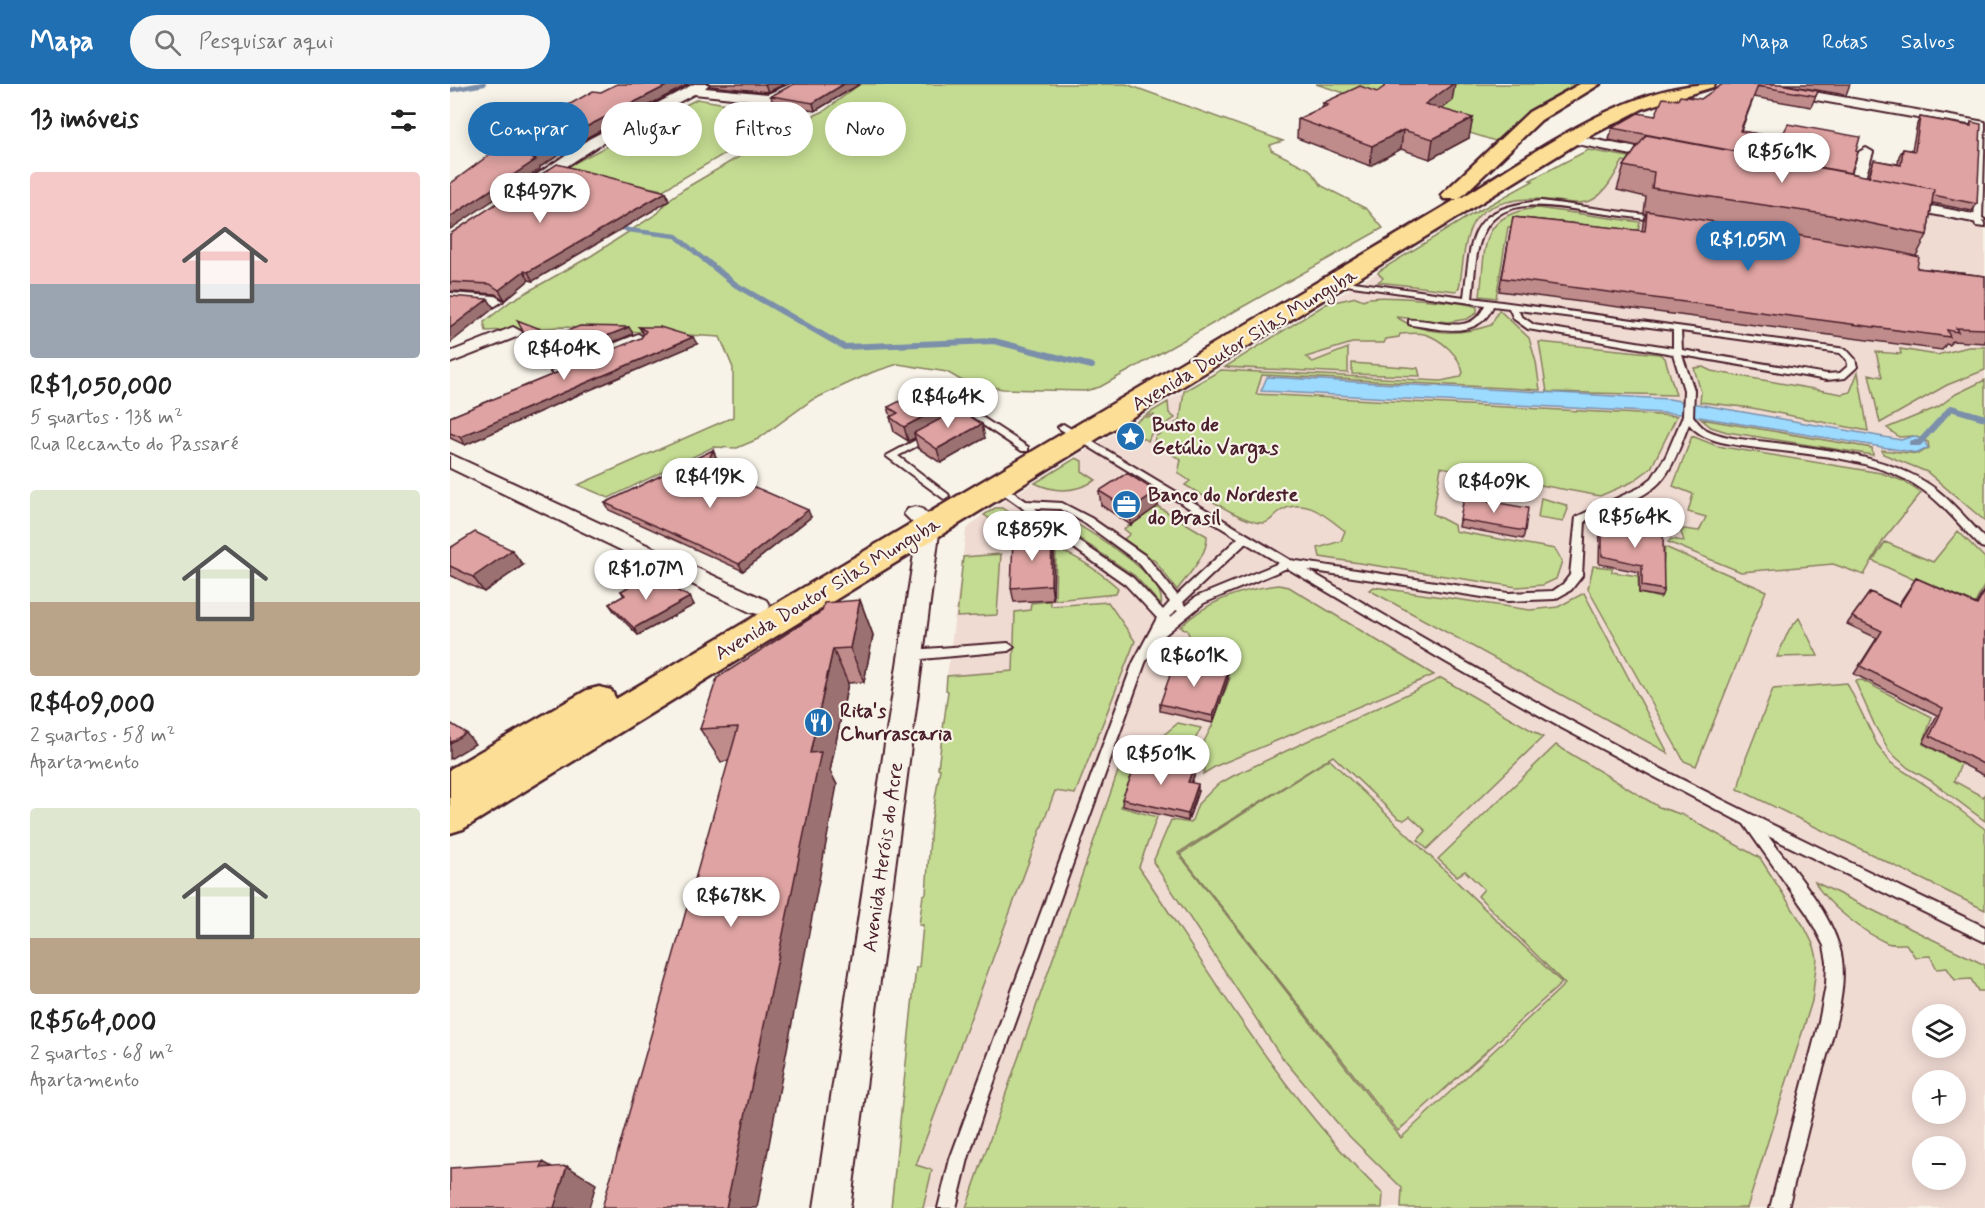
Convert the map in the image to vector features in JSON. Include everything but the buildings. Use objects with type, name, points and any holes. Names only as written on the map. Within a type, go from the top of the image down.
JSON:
[{"type":"main road","name":"Avenida Doutor Silas Munguba","points":[[450,817],[922,520],[944,496],[1025,449],[1071,432],[1176,371],[1447,200],[1535,116],[1593,84]]},
{"type":"main road","points":[[1638,104],[1672,84]]},
{"type":"main road","name":"Avenida Doutor Silas Munguba","points":[[450,788],[758,606],[922,520],[997,486],[1151,376],[1202,364],[1572,139],[1638,104],[1707,84]]},
{"type":"main road","points":[[1447,200],[1542,136]]},
{"type":"street","points":[[518,193],[594,142],[697,87],[770,98],[801,84]]},
{"type":"street","points":[[1748,84],[1984,125]]},
{"type":"street","points":[[1572,139],[1682,161]]},
{"type":"street","points":[[1853,194],[1866,152]]},
{"type":"street","points":[[1887,201],[1982,222]]},
{"type":"street","points":[[450,298],[495,302]]},
{"type":"street","points":[[450,358],[513,332]]},
{"type":"street","points":[[544,378],[638,339]]},
{"type":"street","points":[[450,460],[758,606]]},
{"type":"street","name":"Avenida Heróis do Acre","points":[[832,1208],[911,655],[922,520]]},
{"type":"lane","points":[[1982,222],[1984,125]]},
{"type":"lane","points":[[1468,300],[1477,234],[1486,221],[1501,211],[1541,203],[1668,220]]},
{"type":"lane","points":[[1339,282],[1843,351],[1854,362],[1847,374],[1827,377],[1531,327],[1517,317],[1512,306]]},
{"type":"lane","points":[[1412,322],[1453,326],[1472,324],[1481,319],[1490,303]]},
{"type":"lane","points":[[1180,607],[1288,563],[1508,597],[1555,595],[1568,587],[1576,576],[1580,519],[1643,490],[1656,480],[1671,456],[1688,416],[1689,390],[1676,351],[1677,328]]},
{"type":"lane","points":[[944,496],[891,456],[971,414],[1025,449]]},
{"type":"lane","points":[[1688,416],[1700,430],[1721,439],[1875,464],[1907,476],[1937,494],[1985,544]]},
{"type":"lane","points":[[1071,432],[1502,690],[1749,822],[1985,935]]},
{"type":"lane","points":[[997,486],[1129,581],[1166,621]]},
{"type":"lane","points":[[1024,504],[1062,506],[1087,520],[1143,560],[1180,607]]},
{"type":"lane","points":[[947,1208],[959,1160],[976,1110],[1139,663],[1152,639],[1166,621],[1246,537]]},
{"type":"lane","points":[[911,655],[1008,647]]},
{"type":"lane","points":[[1749,822],[1822,924],[1835,961],[1833,993],[1827,1022],[1779,1208]]},
{"type":"shaded area","points":[[1586,151],[1601,151],[1985,227],[1985,1208],[891,1208],[916,967],[919,967],[923,925],[919,925],[923,895],[926,894],[931,824],[940,769],[938,768],[948,691],[946,690],[947,676],[966,530],[984,513],[1469,216]]},
{"type":"green space","points":[[860,84],[1126,84],[1283,141],[1270,145],[1271,150],[1309,169],[1322,186],[1367,209],[1383,228],[1100,387],[1085,391],[1003,389],[964,382],[947,372],[898,364],[873,372],[812,400],[758,439],[737,448],[713,447],[609,498],[578,485],[733,417],[733,368],[720,337],[563,327],[486,331],[484,322],[511,301],[591,256],[658,213],[670,199],[684,189],[740,156],[813,156],[813,116],[825,110],[825,156],[906,156],[906,102],[836,102]]},
{"type":"green space","points":[[1316,84],[1576,84],[1531,109],[1495,141]]},
{"type":"green space","points":[[697,99],[714,102],[714,156],[721,156],[663,190],[561,170],[601,149],[601,156],[702,156],[702,102],[691,102]]},
{"type":"green space","points":[[1588,150],[1647,160],[1891,216],[1623,161],[1606,188],[1597,197],[1587,202],[1527,199],[1505,202],[1485,211],[1478,217],[1469,232],[1459,288],[1456,291],[1378,282],[1383,278],[1378,273],[1379,271],[1469,216],[1533,181],[1530,180]]},
{"type":"green space","points":[[1537,208],[1640,222],[1636,240],[1508,227],[1496,298],[1480,296],[1485,249],[1495,226],[1504,218],[1518,212]]},
{"type":"green space","points":[[1356,297],[1363,300],[1383,297],[1419,299],[1477,307],[1477,313],[1467,319],[1448,322],[1396,317],[1418,327],[1442,332],[1467,331],[1491,325],[1499,310],[1529,338],[1536,362],[1540,390],[1262,375],[1256,394],[1677,416],[1651,468],[1632,482],[1600,496],[1441,467],[1433,514],[1454,525],[1455,531],[1555,549],[1562,561],[1556,579],[1543,585],[1517,587],[1320,557],[1318,548],[1341,541],[1345,531],[1322,514],[1297,506],[1288,507],[1264,523],[1247,519],[1185,485],[1190,481],[1178,473],[1181,460],[1154,443],[1155,437],[1180,420],[1184,391],[1221,370],[1441,381],[1460,377],[1463,373],[1458,360],[1449,349],[1431,336],[1418,333],[1400,334],[1399,337],[1386,339],[1384,343],[1352,343],[1306,357],[1313,362],[1348,348],[1348,373],[1225,367],[1326,304]]},
{"type":"green space","points":[[1539,342],[1659,354],[1665,358],[1676,395],[1547,392]]},
{"type":"green space","points":[[1968,347],[1985,347],[1985,370],[1947,385],[1880,423],[1869,374],[1882,377],[1876,352],[1901,354],[1900,349],[1937,355]]},
{"type":"green space","points":[[1352,363],[1418,368],[1420,376],[1352,374]]},
{"type":"green space","points":[[1703,367],[1711,371],[1842,394],[1850,392],[1858,372],[1868,431],[1752,408],[1700,402],[1701,392],[1694,368]]},
{"type":"green space","points":[[1985,380],[1985,521],[1927,472],[1883,454],[1882,450],[1918,454],[1929,448],[1928,442],[1914,436],[1899,437],[1887,428],[1938,407],[1956,394]]},
{"type":"green space","points":[[1168,402],[1169,413],[1175,418],[1151,434],[1148,441],[1116,435],[1126,427],[1132,431],[1136,429],[1130,425],[1143,417],[1154,417],[1154,415],[1146,415]]},
{"type":"green space","points":[[1701,419],[1872,448],[1873,455],[1727,432],[1711,427]]},
{"type":"green space","points":[[1692,436],[1717,446],[1881,473],[1903,481],[1921,493],[1884,539],[1864,575],[1833,564],[1741,572],[1668,542],[1671,539],[1684,541],[1681,532],[1684,529],[1699,531],[1706,517],[1688,512],[1693,494],[1673,486]]},
{"type":"green space","points":[[1076,458],[1082,461],[1082,471],[1096,480],[1081,487],[1066,490],[1035,483]]},
{"type":"green space","points":[[1541,498],[1566,505],[1568,509],[1563,522],[1538,518]]},
{"type":"green space","points":[[1157,506],[1207,536],[1201,557],[1177,590],[1155,561],[1124,539],[1130,534],[1124,529]]},
{"type":"green space","points":[[995,508],[1002,508],[1040,535],[1024,537],[1010,533],[984,515]]},
{"type":"green space","points":[[1057,514],[1064,516],[1106,543],[1139,567],[1152,580],[1160,593],[1161,605],[1135,576],[1046,516]]},
{"type":"green space","points":[[1958,531],[1985,558],[1985,584],[1971,611],[1919,582],[1873,561],[1885,542],[1933,562]]},
{"type":"green space","points":[[1665,547],[1766,591],[1696,766],[1684,761],[1588,589],[1593,566],[1612,568],[1612,572],[1638,576],[1639,593],[1660,598]]},
{"type":"green space","points":[[1056,551],[1071,555],[1097,571],[1118,588],[1116,594],[1055,600]]},
{"type":"green space","points":[[1001,554],[997,615],[957,617],[963,557]]},
{"type":"green space","points":[[1279,585],[1289,587],[1434,675],[1216,766],[1203,774],[1205,763],[1195,759],[1212,726],[1230,678],[1175,668],[1189,635],[1187,630],[1180,627],[1213,603],[1238,593]]},
{"type":"green space","points":[[1374,587],[1530,610],[1558,607],[1584,593],[1668,753],[1369,590]]},
{"type":"green space","points":[[1050,601],[1051,606],[1108,602],[1135,641],[1075,794],[1055,791],[916,1165],[932,1170],[923,1208],[891,1208],[916,967],[919,967],[923,925],[919,925],[923,895],[926,894],[931,824],[940,769],[938,768],[948,691],[946,690],[947,676],[1013,671],[1015,612],[1030,610],[1031,603]]},
{"type":"green space","points":[[1799,618],[1818,656],[1777,657],[1789,630]]},
{"type":"green space","points":[[1441,678],[1543,737],[1427,849],[1418,840],[1426,831],[1410,816],[1404,820],[1398,818],[1333,756],[1178,853],[1401,1138],[1565,984],[1478,896],[1484,889],[1465,871],[1457,876],[1438,859],[1556,745],[1659,807],[1683,815],[1760,858],[1805,928],[1817,958],[1812,1001],[1747,1208],[1401,1208],[1402,1188],[1345,1132],[1280,1055],[1153,862],[1171,820],[1191,823],[1198,804],[1217,785]]},
{"type":"green space","points":[[1862,680],[1932,717],[1923,744],[1961,764],[1954,781],[1983,797],[1985,793],[1985,821],[1931,781],[1908,768],[1890,752],[1875,726],[1855,681]]},
{"type":"green space","points":[[1847,683],[1877,744],[1891,763],[1932,789],[1985,829],[1985,910],[1738,789],[1746,758],[1773,689]]},
{"type":"green space","points":[[1178,723],[1201,728],[1181,766],[1137,757]]},
{"type":"green space","points":[[1329,759],[1562,983],[1398,1131],[1180,854]]},
{"type":"green space","points":[[1122,760],[1136,761],[1121,807],[1157,817],[1139,867],[1223,995],[1283,1079],[1347,1158],[1383,1194],[1382,1208],[966,1208]]},
{"type":"green space","points":[[1815,882],[1985,965],[1985,991],[1978,991],[1971,979],[1955,980],[1947,968],[1937,969],[1930,956],[1915,957],[1906,944],[1889,944],[1868,932],[1837,908],[1820,891]]},
{"type":"water","points":[[1267,377],[1669,399],[1901,440],[1913,436],[1924,440],[1928,448],[1918,453],[1681,414],[1261,391]]},
{"type":"waterway","points":[[450,90],[484,84]]},
{"type":"waterway","points":[[613,224],[628,230],[676,236],[707,262]]},
{"type":"waterway","points":[[705,260],[736,285],[844,347],[994,341],[1092,366]]},
{"type":"waterway","points":[[1912,443],[1919,443],[1951,408],[1985,418]]},
{"type":"place","name":"Busto de Getúlio Vargas","points":[[1131,436]]},
{"type":"place","name":"Banco do Nordeste do Brasil","points":[[1127,505]]},
{"type":"place","name":"Rita's Churrascaria","points":[[819,722]]}]
